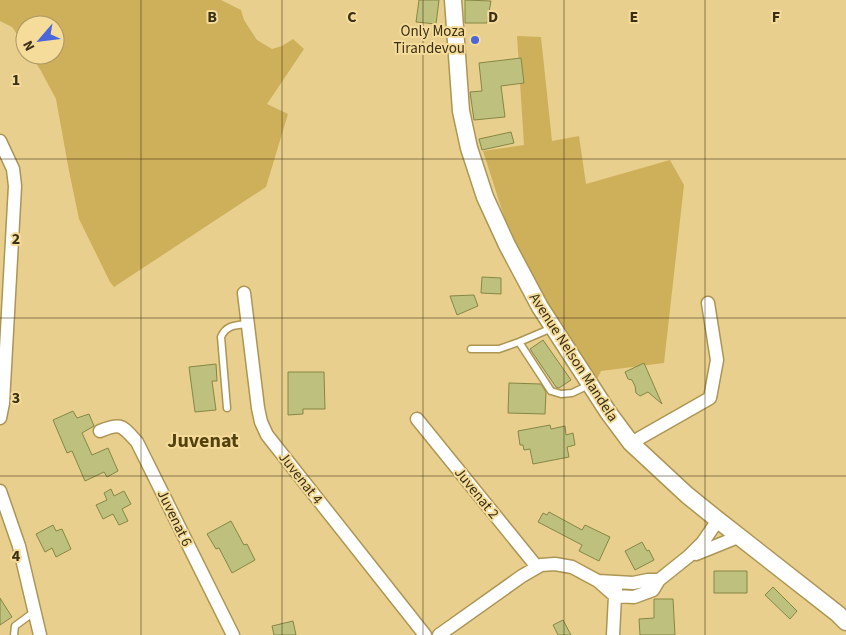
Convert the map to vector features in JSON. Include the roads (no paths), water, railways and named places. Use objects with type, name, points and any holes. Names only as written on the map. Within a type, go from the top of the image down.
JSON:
[{"type":"street","name":"Avenue Nelson Mandela","points":[[452,0],[462,111],[474,164],[485,197],[507,245],[540,307],[631,444],[687,495],[846,622]]},
{"type":"street","points":[[0,141],[13,169],[15,186],[5,280],[3,403],[0,418]]},
{"type":"street","name":"Juvenat 4","points":[[244,293],[260,422],[267,435],[425,635]]},
{"type":"street","points":[[631,444],[710,398],[717,360],[708,303]]},
{"type":"street","name":"Juvenat 2","points":[[417,419],[537,567]]},
{"type":"street","name":"Juvenat 6","points":[[100,431],[113,425],[123,427],[137,442],[233,635]]},
{"type":"street","points":[[0,491],[19,546],[40,635]]},
{"type":"street","points":[[439,635],[537,567],[555,564],[572,567],[598,581],[614,596],[634,597],[653,590],[659,580],[703,542],[718,520]]},
{"type":"street","points":[[688,556],[738,537]]},
{"type":"street","points":[[598,581],[633,583],[659,580]]},
{"type":"street","points":[[613,635],[614,596],[617,582]]},
{"type":"lane","points":[[227,408],[221,337],[227,328],[234,325],[247,324]]},
{"type":"lane","points":[[471,349],[499,349],[553,327]]},
{"type":"lane","points":[[519,342],[551,390],[561,394],[572,393],[590,384]]},
{"type":"lane","points":[[14,635],[15,626],[34,612]]},
{"type":"place","name":"Only Moza Tirandevou","points":[[475,40]]},
{"type":"district","name":"Juvenat","points":[[203,440]]}]
